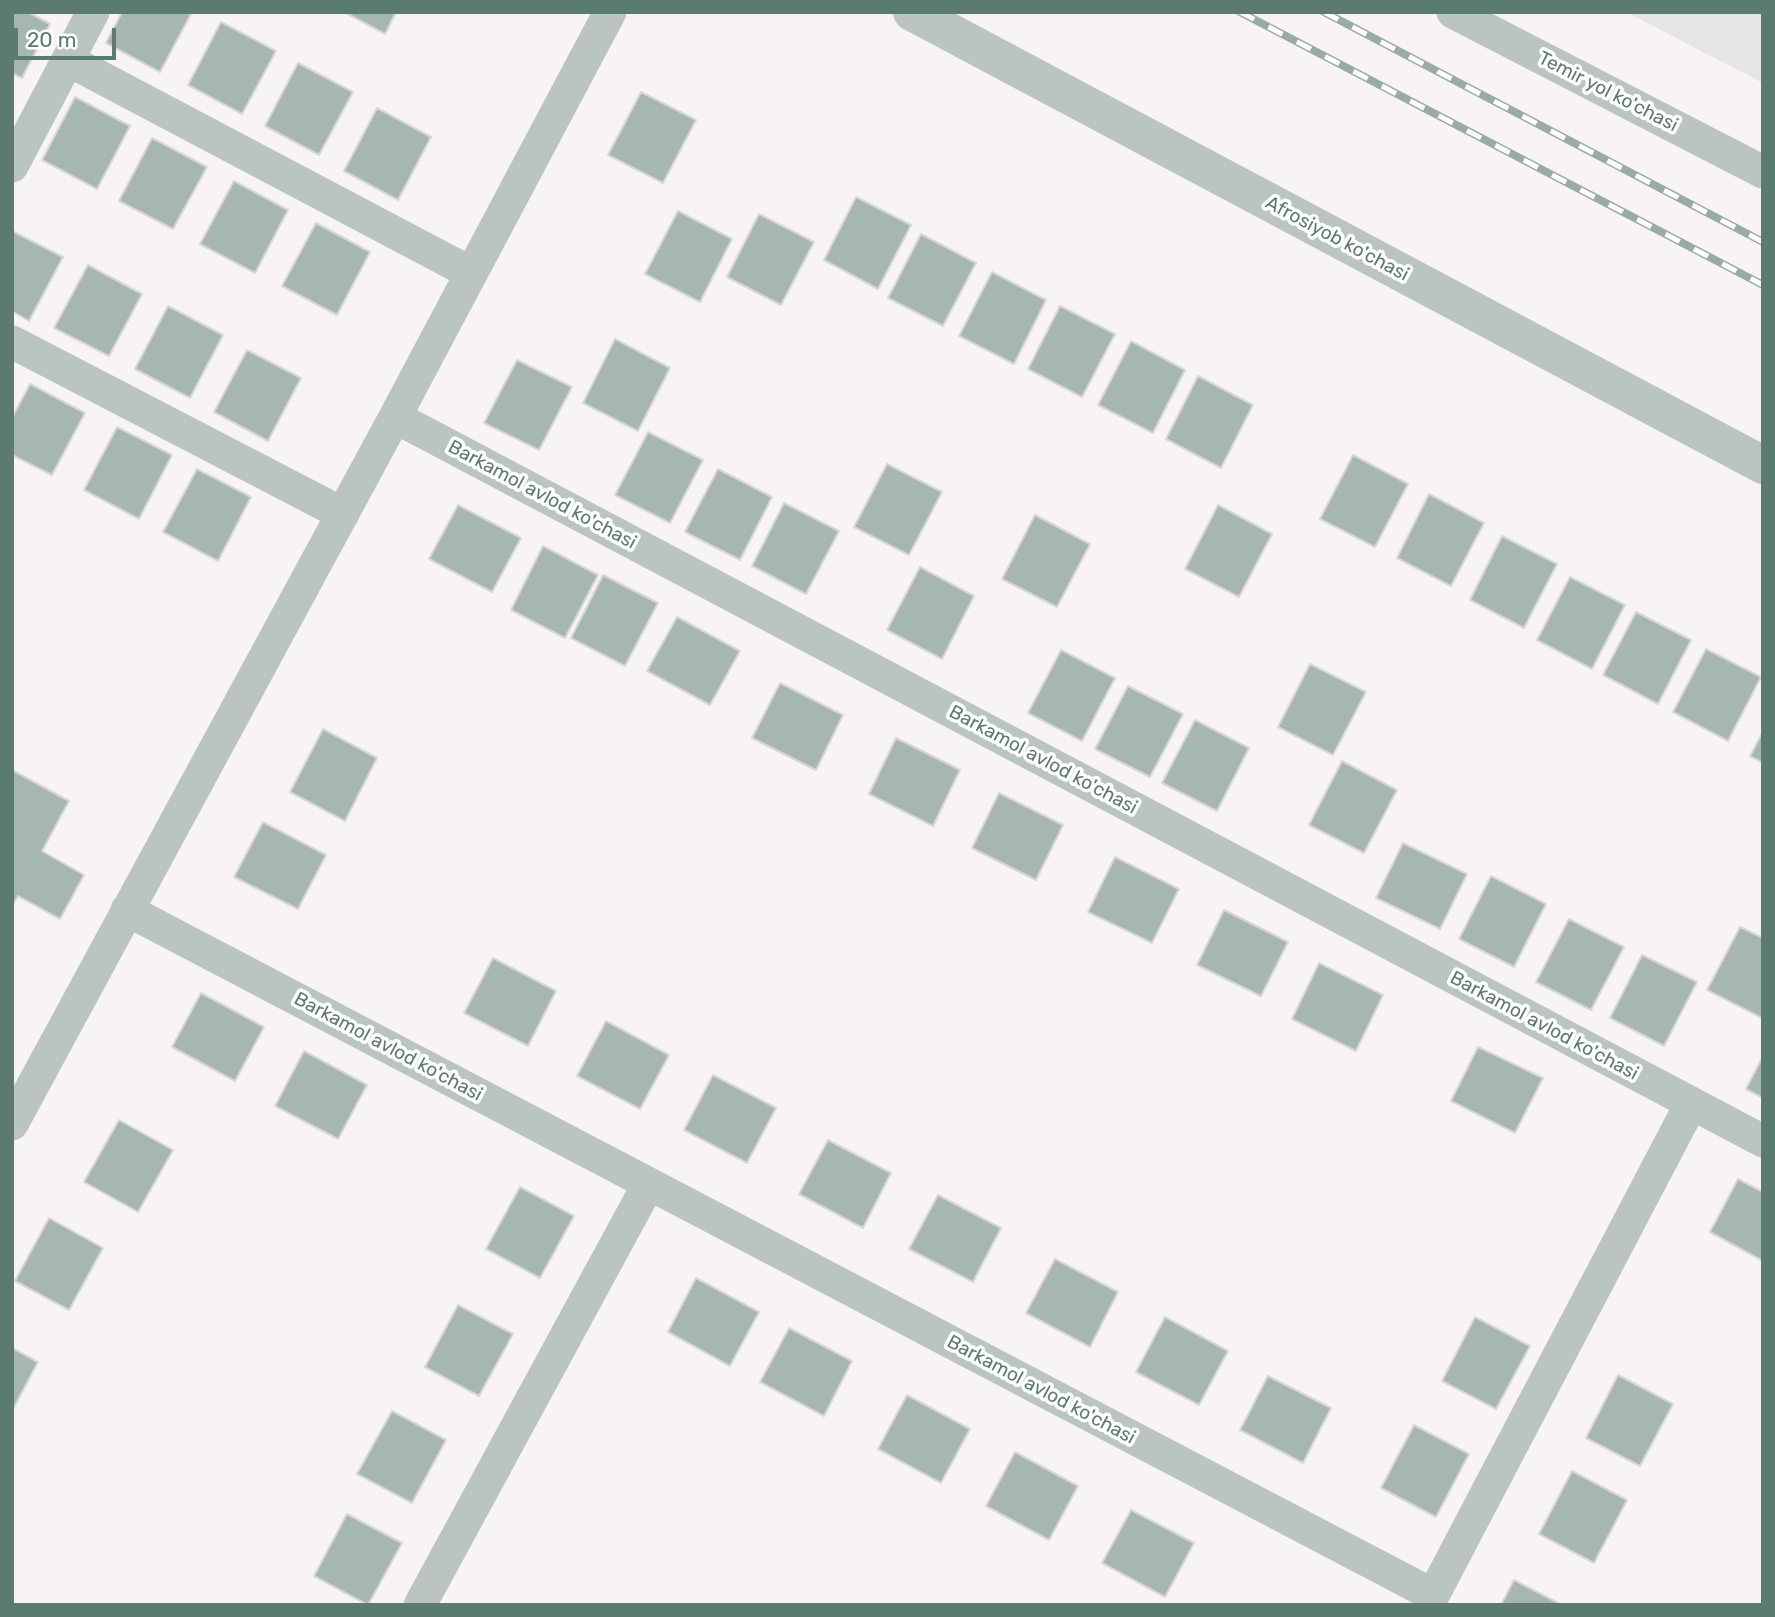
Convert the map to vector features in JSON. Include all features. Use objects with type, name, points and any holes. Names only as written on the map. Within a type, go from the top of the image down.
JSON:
[{"type":"street","points":[[12,166],[93,12]]},
{"type":"street","points":[[12,1124],[396,417],[610,12]]},
{"type":"street","name":"Afrosiyob ko'chasi","points":[[912,12],[1763,465]]},
{"type":"street","name":"Temir yol ko'chasi","points":[[1453,12],[1763,172]]},
{"type":"street","points":[[68,60],[471,273]]},
{"type":"street","points":[[12,342],[343,514]]},
{"type":"street","name":"Barkamol avlod ko'chasi","points":[[396,417],[1763,1141]]},
{"type":"street","name":"Barkamol avlod ko'chasi","points":[[127,910],[1431,1600],[1691,1104]]},
{"type":"street","points":[[420,1605],[648,1185]]},
{"type":"shaded area","points":[[1626,12],[1763,12],[1763,83]]},
{"type":"building","points":[[12,12],[28,12],[50,24],[22,78],[12,73]]},
{"type":"building","points":[[122,12],[192,12],[160,72],[106,43]]},
{"type":"building","points":[[344,12],[396,12],[385,34]]},
{"type":"building","points":[[221,22],[276,51],[242,114],[188,85]]},
{"type":"building","points":[[298,63],[353,92],[319,155],[265,126]]},
{"type":"building","points":[[641,92],[696,120],[663,183],[608,155]]},
{"type":"building","points":[[75,97],[130,126],[97,189],[42,160]]},
{"type":"building","points":[[377,108],[431,137],[398,200],[344,171]]},
{"type":"building","points":[[152,138],[207,167],[173,229],[119,201]]},
{"type":"building","points":[[234,181],[288,210],[255,273],[200,244]]},
{"type":"building","points":[[856,197],[911,225],[878,289],[824,260]]},
{"type":"building","points":[[678,211],[732,239],[700,302],[645,274]]},
{"type":"building","points":[[759,214],[814,242],[781,305],[727,277]]},
{"type":"building","points":[[316,223],[370,252],[337,315],[282,286]]},
{"type":"building","points":[[12,231],[63,257],[29,321],[12,311]]},
{"type":"building","points":[[921,234],[976,263],[943,326],[888,298]]},
{"type":"building","points":[[88,265],[142,294],[109,356],[54,328]]},
{"type":"building","points":[[992,272],[1046,300],[1014,364],[959,336]]},
{"type":"building","points":[[168,306],[223,335],[190,398],[135,369]]},
{"type":"building","points":[[1060,306],[1115,334],[1082,397],[1028,369]]},
{"type":"building","points":[[615,339],[670,368],[638,431],[583,403]]},
{"type":"building","points":[[1131,341],[1185,370],[1153,433],[1098,405]]},
{"type":"building","points":[[247,350],[301,378],[268,441],[214,412]]},
{"type":"building","points":[[517,360],[572,387],[539,450],[484,423]]},
{"type":"building","points":[[1198,376],[1253,405],[1221,468],[1166,439]]},
{"type":"building","points":[[30,384],[85,413],[52,475],[12,455],[12,418]]},
{"type":"building","points":[[117,427],[172,455],[139,519],[84,490]]},
{"type":"building","points":[[648,432],[703,460],[670,523],[615,495]]},
{"type":"building","points":[[1353,455],[1408,484],[1375,547],[1320,519]]},
{"type":"building","points":[[887,464],[942,492],[909,555],[854,527]]},
{"type":"building","points":[[197,469],[251,497],[218,561],[163,532]]},
{"type":"building","points":[[718,469],[772,497],[740,560],[685,532]]},
{"type":"building","points":[[1429,494],[1484,523],[1451,586],[1397,558]]},
{"type":"building","points":[[784,503],[839,531],[806,594],[752,566]]},
{"type":"building","points":[[458,505],[521,538],[492,592],[429,559]]},
{"type":"building","points":[[1218,505],[1272,534],[1239,597],[1185,569]]},
{"type":"building","points":[[1035,515],[1090,544],[1057,607],[1002,579]]},
{"type":"building","points":[[1502,536],[1557,564],[1524,628],[1470,600]]},
{"type":"building","points":[[543,546],[598,575],[565,638],[511,610]]},
{"type":"building","points":[[920,567],[974,596],[942,659],[887,630]]},
{"type":"building","points":[[603,575],[658,603],[625,666],[571,638]]},
{"type":"building","points":[[1570,577],[1625,605],[1592,669],[1537,640]]},
{"type":"building","points":[[1636,612],[1691,640],[1658,704],[1603,675]]},
{"type":"building","points":[[677,617],[740,651],[710,705],[647,671]]},
{"type":"building","points":[[1706,649],[1761,677],[1728,741],[1673,712]]},
{"type":"building","points":[[1061,650],[1115,678],[1082,741],[1028,713]]},
{"type":"building","points":[[1310,664],[1366,692],[1333,755],[1278,727]]},
{"type":"building","points":[[780,683],[843,715],[816,770],[752,738]]},
{"type":"building","points":[[1128,686],[1183,714],[1150,777],[1095,749]]},
{"type":"building","points":[[1195,720],[1249,748],[1217,811],[1162,783]]},
{"type":"building","points":[[323,729],[377,758],[345,821],[290,792]]},
{"type":"building","points":[[1763,732],[1763,763],[1750,756]]},
{"type":"building","points":[[896,738],[960,770],[933,826],[869,794]]},
{"type":"building","points":[[1342,761],[1397,790],[1364,853],[1309,825]]},
{"type":"building","points":[[12,770],[69,801],[42,851],[84,875],[60,919],[18,896],[12,906]]},
{"type":"building","points":[[999,793],[1063,825],[1036,880],[972,848]]},
{"type":"building","points":[[263,822],[326,855],[298,909],[234,877]]},
{"type":"building","points":[[1403,843],[1467,874],[1440,929],[1376,898]]},
{"type":"building","points":[[1115,857],[1179,889],[1152,943],[1088,912]]},
{"type":"building","points":[[1491,876],[1546,904],[1514,967],[1459,939]]},
{"type":"building","points":[[1224,910],[1288,942],[1261,996],[1197,965]]},
{"type":"building","points":[[1569,919],[1624,947],[1591,1010],[1536,982]]},
{"type":"building","points":[[1740,927],[1763,938],[1762,1018],[1707,990]]},
{"type":"building","points":[[1642,955],[1697,982],[1664,1046],[1610,1018]]},
{"type":"building","points":[[493,958],[556,991],[528,1046],[464,1013]]},
{"type":"building","points":[[1319,963],[1383,995],[1356,1051],[1292,1019]]},
{"type":"building","points":[[201,993],[264,1027],[235,1081],[172,1047]]},
{"type":"building","points":[[606,1021],[669,1055],[640,1109],[577,1076]]},
{"type":"building","points":[[1478,1047],[1543,1078],[1515,1133],[1451,1101]]},
{"type":"building","points":[[304,1051],[367,1085],[338,1139],[275,1106]]},
{"type":"building","points":[[1763,1056],[1763,1098],[1746,1089]]},
{"type":"building","points":[[713,1075],[776,1108],[747,1163],[684,1130]]},
{"type":"building","points":[[119,1120],[173,1150],[138,1212],[84,1182]]},
{"type":"building","points":[[828,1140],[891,1173],[863,1228],[799,1194]]},
{"type":"building","points":[[1738,1179],[1763,1192],[1763,1261],[1710,1232]]},
{"type":"building","points":[[520,1187],[574,1216],[540,1278],[486,1249]]},
{"type":"building","points":[[938,1195],[1001,1228],[973,1282],[909,1249]]},
{"type":"building","points":[[49,1218],[103,1248],[69,1310],[15,1281]]},
{"type":"building","points":[[1055,1259],[1118,1292],[1090,1347],[1026,1313]]},
{"type":"building","points":[[696,1278],[759,1312],[730,1366],[668,1332]]},
{"type":"building","points":[[458,1305],[513,1334],[479,1396],[425,1367]]},
{"type":"building","points":[[1165,1317],[1228,1351],[1199,1405],[1136,1372]]},
{"type":"building","points":[[1475,1317],[1530,1346],[1496,1409],[1442,1381]]},
{"type":"building","points":[[789,1328],[852,1361],[824,1416],[760,1382]]},
{"type":"building","points":[[12,1348],[38,1362],[12,1411]]},
{"type":"building","points":[[1618,1375],[1673,1404],[1640,1466],[1586,1438]]},
{"type":"building","points":[[1268,1376],[1331,1408],[1303,1463],[1240,1430]]},
{"type":"building","points":[[907,1395],[970,1429],[941,1483],[878,1449]]},
{"type":"building","points":[[392,1411],[446,1440],[412,1503],[357,1474]]},
{"type":"building","points":[[1414,1425],[1469,1454],[1436,1517],[1381,1488]]},
{"type":"building","points":[[1015,1452],[1078,1486],[1049,1540],[986,1506]]},
{"type":"building","points":[[1572,1471],[1627,1500],[1594,1563],[1539,1534]]},
{"type":"building","points":[[1131,1510],[1194,1543],[1165,1597],[1102,1563]]},
{"type":"building","points":[[347,1514],[402,1543],[368,1605],[314,1576]]},
{"type":"building","points":[[1514,1580],[1562,1605],[1501,1605]]},
{"type":"railway","points":[[1240,12],[1763,285]]},
{"type":"railway","points":[[1324,12],[1763,242]]}]
